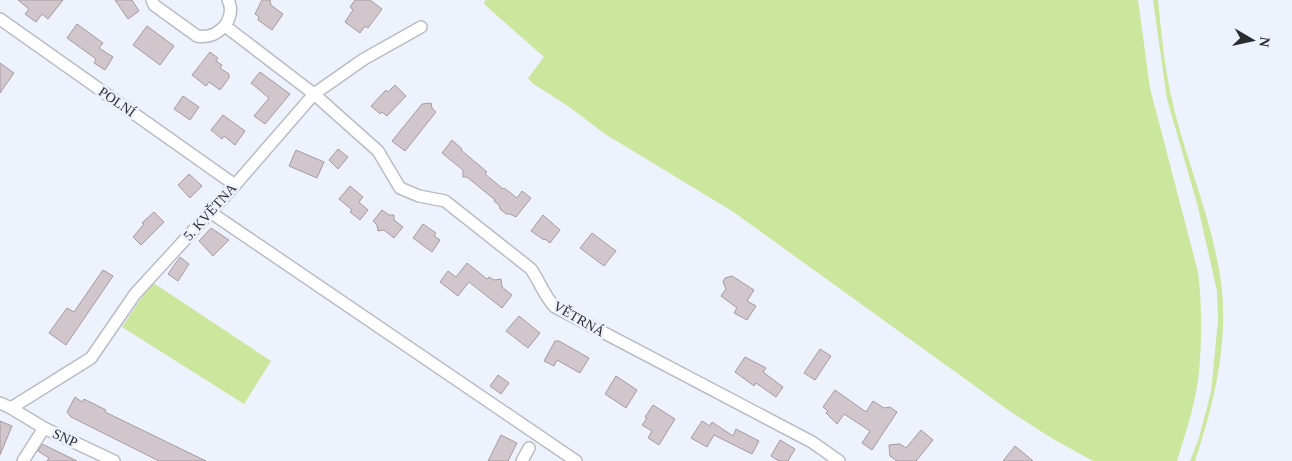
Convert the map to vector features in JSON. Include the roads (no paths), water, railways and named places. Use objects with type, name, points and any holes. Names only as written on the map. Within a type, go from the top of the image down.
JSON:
[{"type":"street","points":[[152,0],[154,5],[197,36],[205,37],[216,34],[225,26],[230,18],[231,4],[228,0]]},
{"type":"street","name":"POLNÍ","points":[[0,19],[235,186]]},
{"type":"street","points":[[225,26],[314,94]]},
{"type":"street","name":"5. KVĚTNA","points":[[5,405],[91,358],[135,294],[235,186],[314,94],[364,59],[420,27]]},
{"type":"street","name":"VĚTRNÁ","points":[[314,94],[378,151],[400,188],[420,196],[444,201],[452,206],[530,269],[538,280],[546,299],[555,307],[812,442],[840,461]]},
{"type":"street","points":[[210,212],[576,461]]},
{"type":"street","name":"SNP","points":[[5,405],[44,428],[114,461]]},
{"type":"street","name":"SNP","points":[[23,461],[44,428]]},
{"type":"street","points":[[522,461],[529,448]]}]
